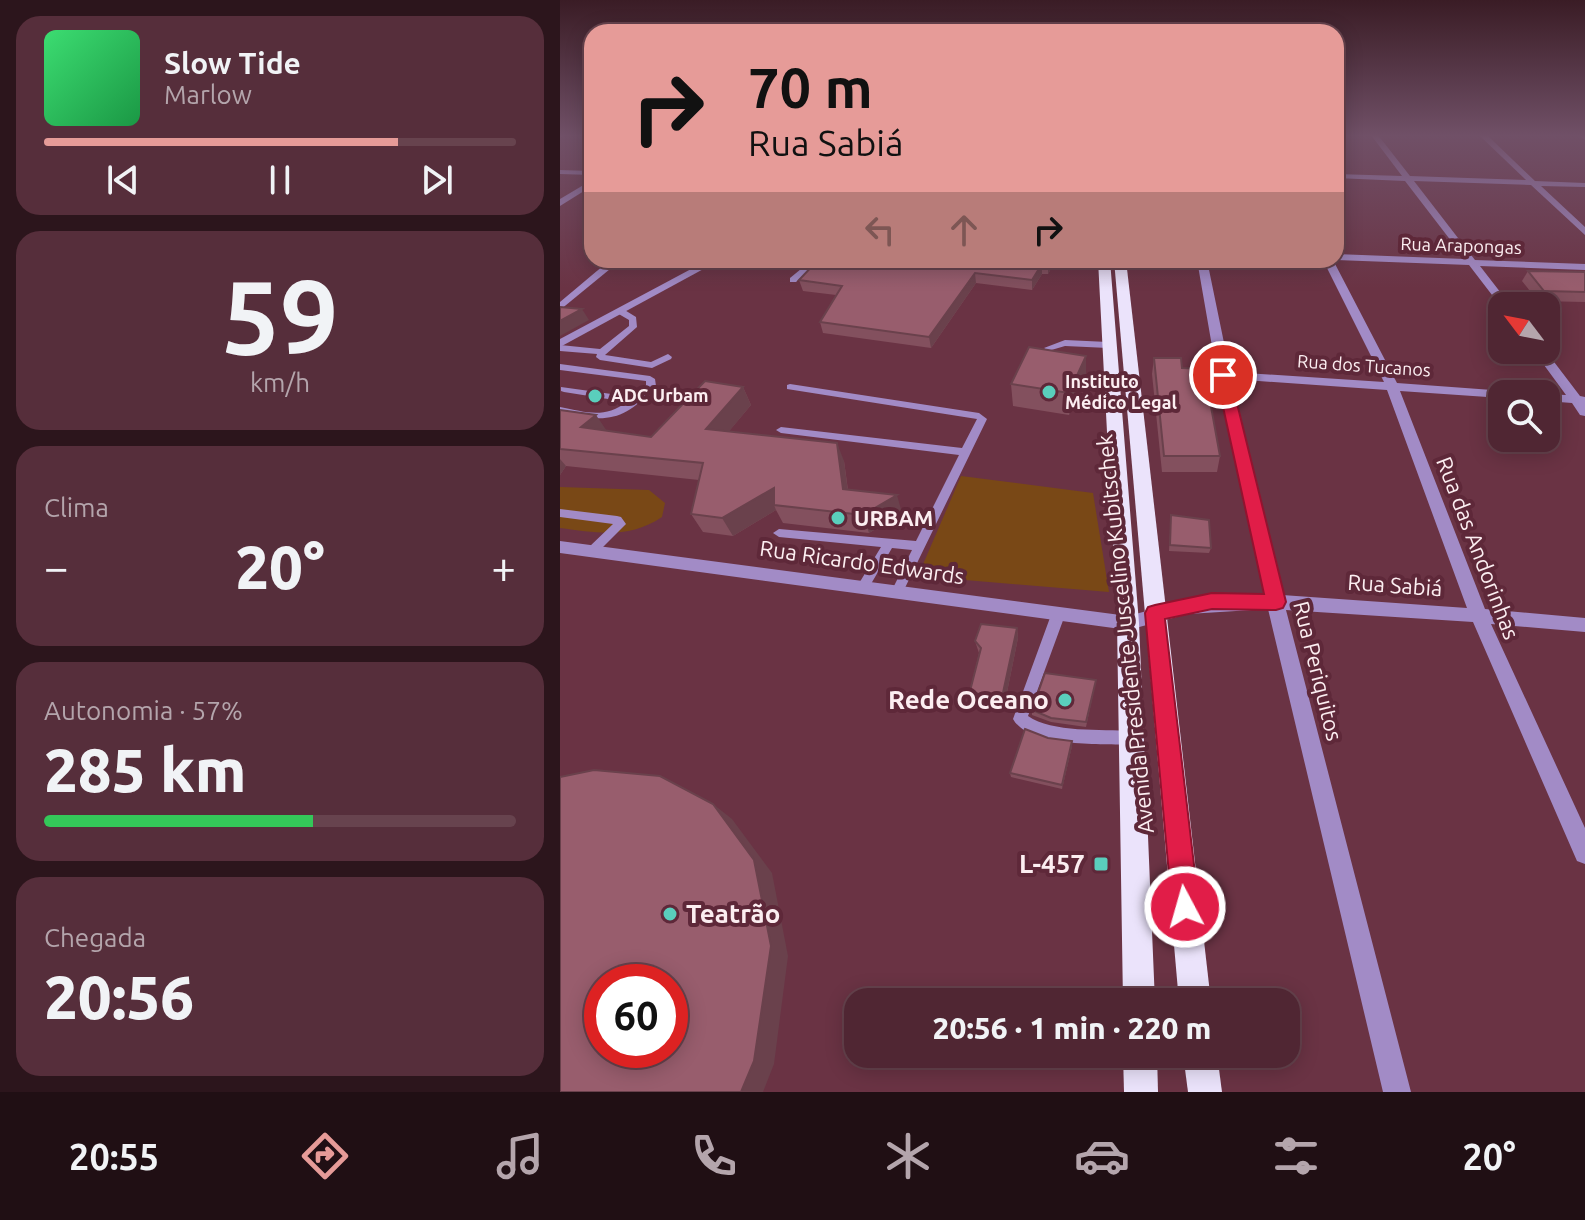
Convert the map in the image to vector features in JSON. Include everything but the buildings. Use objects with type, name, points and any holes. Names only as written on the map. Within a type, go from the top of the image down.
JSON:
[{"type":"main road","name":"Avenida Presidente Juscelino Kubitschek","points":[[1104,268],[1128,623],[1139,988]]},
{"type":"main road","name":"Avenida Presidente Juscelino Kubitschek","points":[[1121,268],[1194,988]]},
{"type":"main road","points":[[1140,1068],[1141,1092]]},
{"type":"main road","points":[[1202,1068],[1205,1092]]},
{"type":"street","points":[[1415,186],[1496,292]]},
{"type":"street","points":[[1535,186],[1585,232]]},
{"type":"street","points":[[560,203],[584,187]]},
{"type":"street","name":"Rua Arapongas","points":[[1344,257],[1585,267]]},
{"type":"street","points":[[560,307],[606,268]]},
{"type":"street","points":[[560,346],[700,268]]},
{"type":"street","name":"Rua Periquitos","points":[[1203,268],[1223,375],[1276,602],[1397,1092]]},
{"type":"street","name":"Rua das Andorinhas","points":[[1332,268],[1392,386],[1478,614],[1585,853]]},
{"type":"street","points":[[1550,364],[1580,400],[1585,412]]},
{"type":"street","name":"Rua dos Tucanos","points":[[1223,375],[1488,393]]},
{"type":"street","points":[[1560,398],[1580,400]]},
{"type":"street","name":"Rua Ricardo Edwards","points":[[560,547],[864,585],[1128,623],[1155,613]]},
{"type":"street","name":"Rua Sabiá","points":[[1155,613],[1212,601],[1276,602],[1478,614],[1585,625]]},
{"type":"lane","points":[[793,280],[807,268]]},
{"type":"lane","points":[[620,311],[633,319],[633,327],[600,357],[652,365],[668,357]]},
{"type":"lane","points":[[1048,348],[1065,343],[1108,345]]},
{"type":"lane","points":[[1062,356],[1065,343]]},
{"type":"lane","points":[[560,346],[602,352]]},
{"type":"lane","points":[[560,367],[650,379],[651,386],[621,413],[608,418],[560,410]]},
{"type":"lane","points":[[562,391],[571,382],[573,368]]},
{"type":"lane","points":[[790,387],[979,416],[982,419],[898,590]]},
{"type":"lane","points":[[562,391],[636,400]]},
{"type":"lane","points":[[781,430],[965,452]]},
{"type":"lane","points":[[560,513],[617,520],[620,524],[592,551]]},
{"type":"lane","points":[[779,533],[919,546]]},
{"type":"lane","points":[[864,585],[889,543]]},
{"type":"lane","points":[[1058,615],[1020,719],[1027,726],[1050,731],[1131,738]]},
{"type":"shaded area","points":[[961,476],[1093,493],[1109,592],[918,576]]},
{"type":"shaded area","points":[[560,487],[649,490],[665,503],[662,517],[637,529],[613,533],[560,528]]},
{"type":"place","name":"Instituto Médico Legal","points":[[1049,392]]},
{"type":"place","name":"ADC Urbam","points":[[595,396]]},
{"type":"place","name":"URBAM","points":[[838,518]]},
{"type":"place","name":"Rede Oceano","points":[[1065,700]]},
{"type":"place","name":"L-457","points":[[1101,864]]},
{"type":"place","name":"Teatrão","points":[[670,914]]},
{"type":"route","points":[[1185,907],[1155,613],[1212,601],[1276,602],[1223,375]]}]
